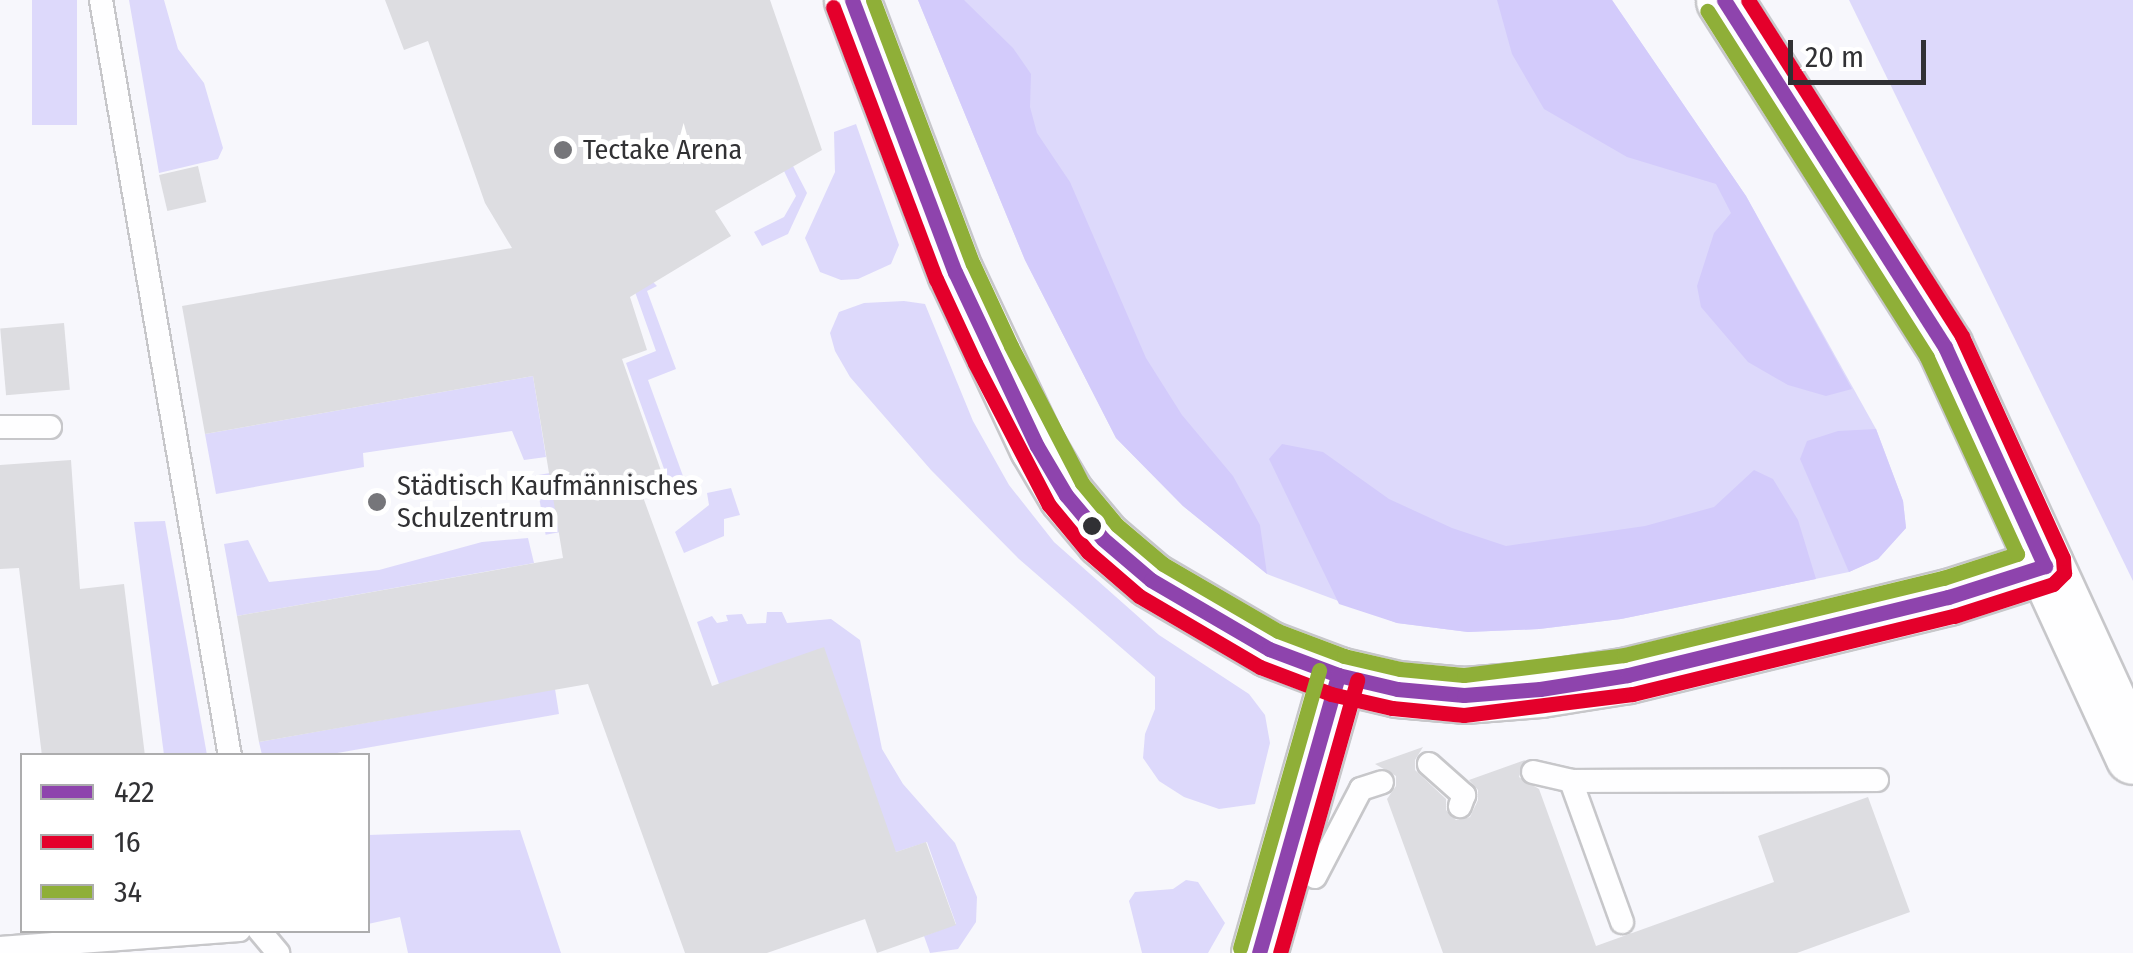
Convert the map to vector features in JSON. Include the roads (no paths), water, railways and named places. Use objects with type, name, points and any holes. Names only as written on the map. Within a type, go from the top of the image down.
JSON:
[{"type":"main road","points":[[852,0],[955,272],[1037,446],[1066,496],[1103,539],[1151,580],[1270,649],[1338,676],[1398,690],[1464,695],[1540,690],[1646,671],[1948,597],[2045,566]]},
{"type":"main road","points":[[1724,0],[1944,347],[2133,756]]},
{"type":"main road","points":[[1260,953],[1338,676]]},
{"type":"lane","points":[[101,0],[229,753]]},
{"type":"lane","points":[[0,428],[50,427]]},
{"type":"lane","points":[[1430,764],[1464,795],[1460,806]]},
{"type":"lane","points":[[1533,772],[1571,781],[1877,780]]},
{"type":"lane","points":[[1571,781],[1622,922]]},
{"type":"lane","points":[[1315,876],[1361,789],[1382,782]]},
{"type":"lane","points":[[0,948],[198,933]]},
{"type":"lane","points":[[261,933],[278,953]]},
{"type":"place","name":"Tectake Arena","points":[[563,150]]},
{"type":"place","name":"Städtisch Kaufmännisches Schulzentrum","points":[[377,502]]}]
